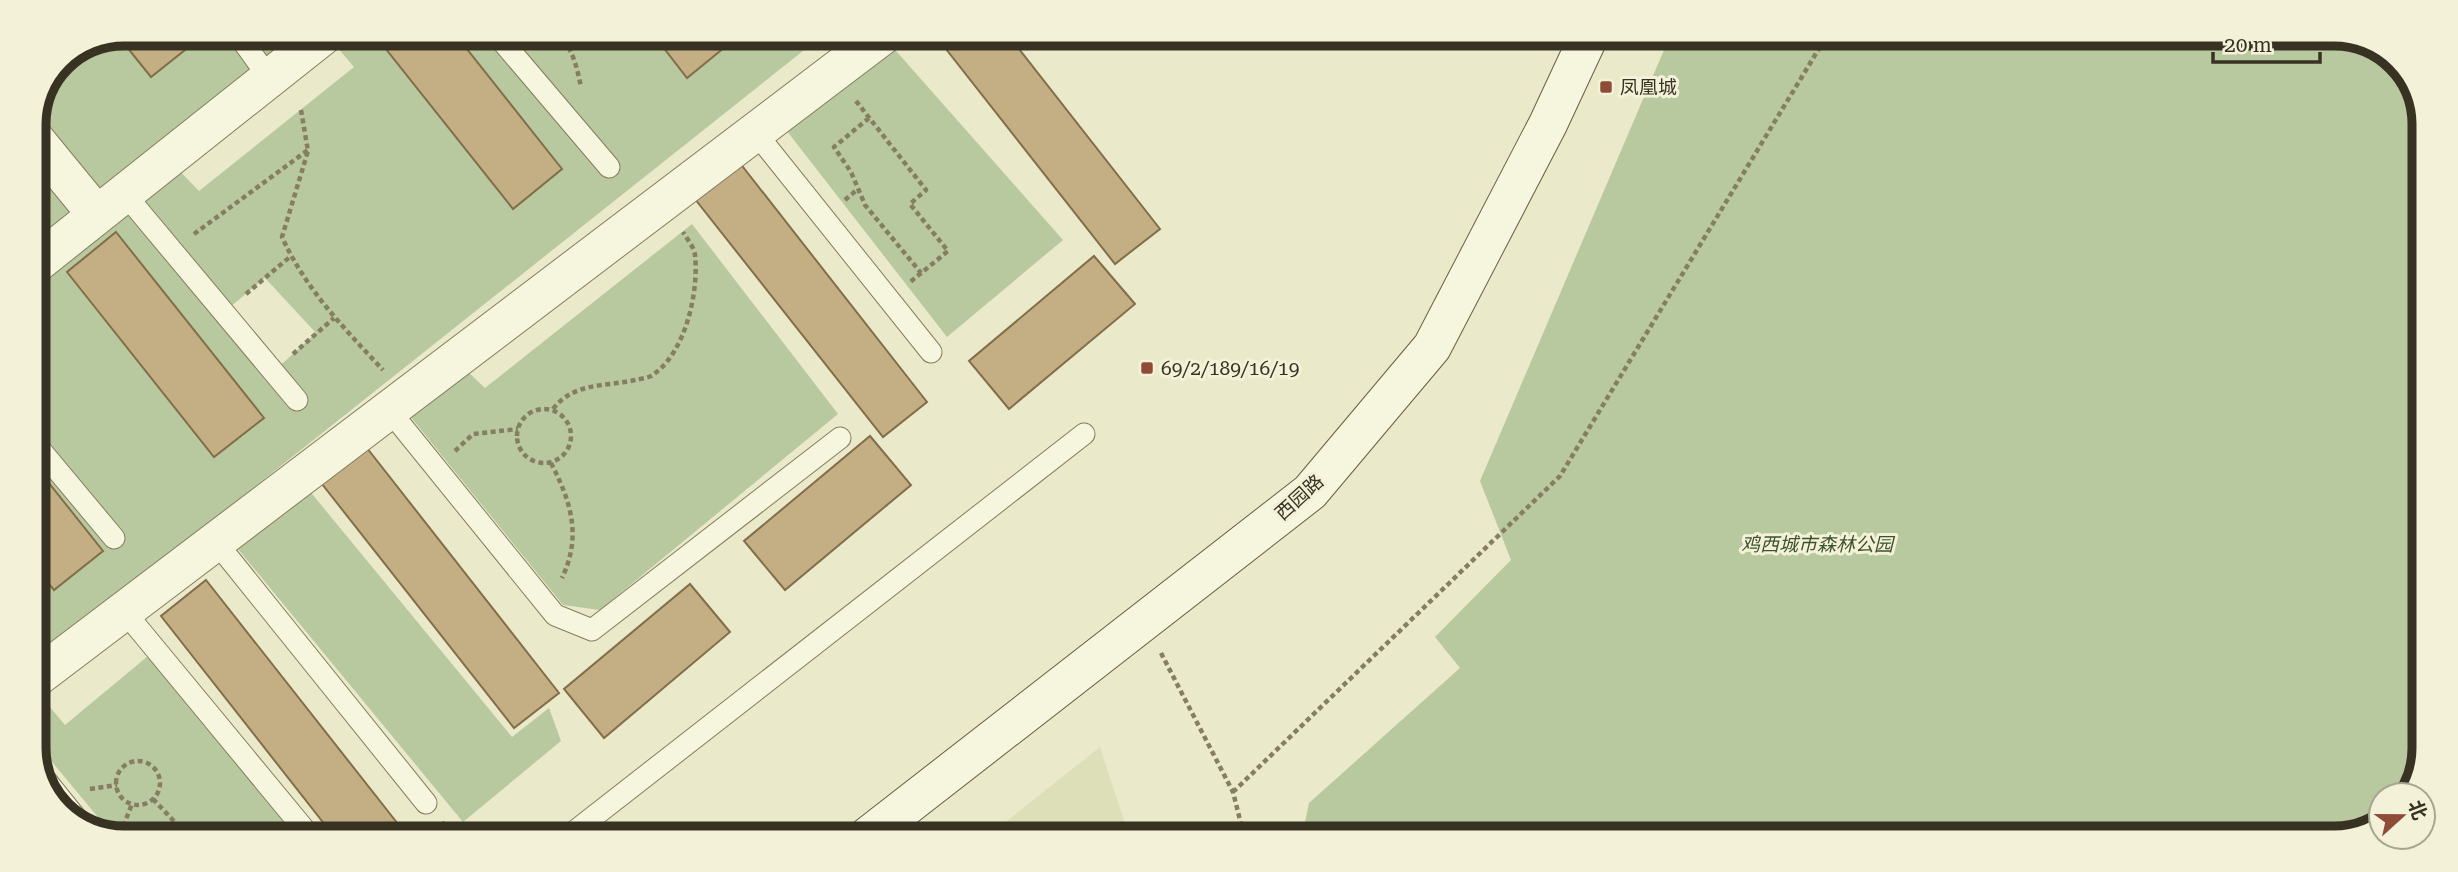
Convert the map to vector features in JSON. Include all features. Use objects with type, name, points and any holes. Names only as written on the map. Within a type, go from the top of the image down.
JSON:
[{"type":"street","points":[[46,256],[310,46]]},
{"type":"street","points":[[46,670],[869,46]]},
{"type":"street","name":"西园路","points":[[881,826],[1310,492],[1432,347],[1548,124],[1584,46]]},
{"type":"street","points":[[46,148],[111,204]]},
{"type":"lane","points":[[246,46],[269,78]]},
{"type":"lane","points":[[506,46],[609,167]]},
{"type":"lane","points":[[755,132],[931,352]]},
{"type":"lane","points":[[111,204],[172,251],[297,400]]},
{"type":"lane","points":[[398,403],[436,468],[555,615],[592,630],[840,438]]},
{"type":"lane","points":[[582,826],[1084,434]]},
{"type":"lane","points":[[46,457],[114,538]]},
{"type":"lane","points":[[216,542],[426,803]]},
{"type":"lane","points":[[124,611],[302,826]]},
{"type":"path","points":[[568,46],[581,87],[570,120]]},
{"type":"path","points":[[1233,792],[1560,476],[1821,46]]},
{"type":"path","points":[[833,73],[926,190],[910,204],[948,251],[889,299]]},
{"type":"path","points":[[301,110],[308,149],[282,237],[298,272],[398,403]]},
{"type":"path","points":[[869,118],[834,148],[851,172],[865,205],[921,273]]},
{"type":"path","points":[[172,251],[308,149]]},
{"type":"path","points":[[553,409],[561,399],[582,387],[650,377],[678,347],[695,296],[695,253],[665,201]]},
{"type":"path","points":[[224,312],[291,256]]},
{"type":"path","points":[[273,372],[334,318]]},
{"type":"path","points":[[536,409],[553,409],[568,421],[572,439],[564,456],[551,463],[538,463],[523,454],[519,446],[518,429],[528,414],[536,409]]},
{"type":"path","points":[[436,468],[473,434],[518,429]]},
{"type":"path","points":[[544,602],[560,583],[572,558],[573,536],[566,492],[551,463]]},
{"type":"path","points":[[1145,622],[1233,792],[1242,826]]},
{"type":"path","points":[[132,762],[147,763],[158,774],[159,788],[153,799],[145,804],[132,804],[121,796],[116,783],[121,770],[132,762]]},
{"type":"path","points":[[153,799],[178,826]]},
{"type":"path","points":[[123,826],[132,804]]},
{"type":"green space","points":[[126,46],[151,77],[190,46],[310,46],[168,159],[199,191],[354,67],[336,46],[384,46],[513,209],[562,169],[465,46],[662,46],[687,77],[726,46],[809,46],[46,653],[47,108],[51,94],[68,68],[94,51]],"holes":[[[117,233],[263,417],[215,457],[67,272]],[[265,278],[316,333],[274,371],[224,312]]]},
{"type":"green space","points":[[868,46],[892,46],[1063,240],[947,337],[776,117]]},
{"type":"green space","name":"鸡西城市森林公园","points":[[1666,46],[2345,46],[2369,54],[2390,68],[2407,94],[2412,118],[2412,748],[2411,764],[2405,781],[2367,781],[2367,819],[2345,826],[1304,826],[1309,803],[1460,668],[1435,637],[1511,560],[1480,481]]},
{"type":"green space","points":[[692,224],[838,414],[600,610],[563,605],[409,415],[465,369],[485,388]]},
{"type":"green space","points":[[308,489],[512,737],[549,708],[561,741],[463,822],[237,548]]},
{"type":"green space","points":[[148,656],[289,826],[124,826],[103,824],[46,755],[46,708],[49,706],[65,725]]},
{"type":"green space","points":[[1100,747],[1126,826],[1001,826]]},
{"type":"building","points":[[126,46],[190,46],[151,77]]},
{"type":"building","points":[[384,46],[465,46],[562,169],[513,209]]},
{"type":"building","points":[[662,46],[726,46],[687,78]]},
{"type":"building","points":[[944,46],[1017,46],[1160,229],[1115,264]]},
{"type":"building","points":[[736,158],[927,402],[883,437],[691,194]]},
{"type":"building","points":[[116,232],[264,418],[214,457],[67,272]]},
{"type":"building","points":[[1094,256],[1135,304],[1009,409],[969,361]]},
{"type":"building","points":[[870,436],[911,485],[785,590],[744,541]]},
{"type":"building","points":[[367,448],[559,693],[514,728],[322,484]]},
{"type":"building","points":[[46,479],[103,551],[54,590],[46,580]]},
{"type":"building","points":[[206,580],[398,824],[326,826],[161,616]]},
{"type":"building","points":[[690,584],[730,632],[604,738],[564,689]]},
{"type":"place","name":"凤凰城","points":[[1606,87]]},
{"type":"place","name":"69/2/189/16/19","points":[[1147,368]]}]
